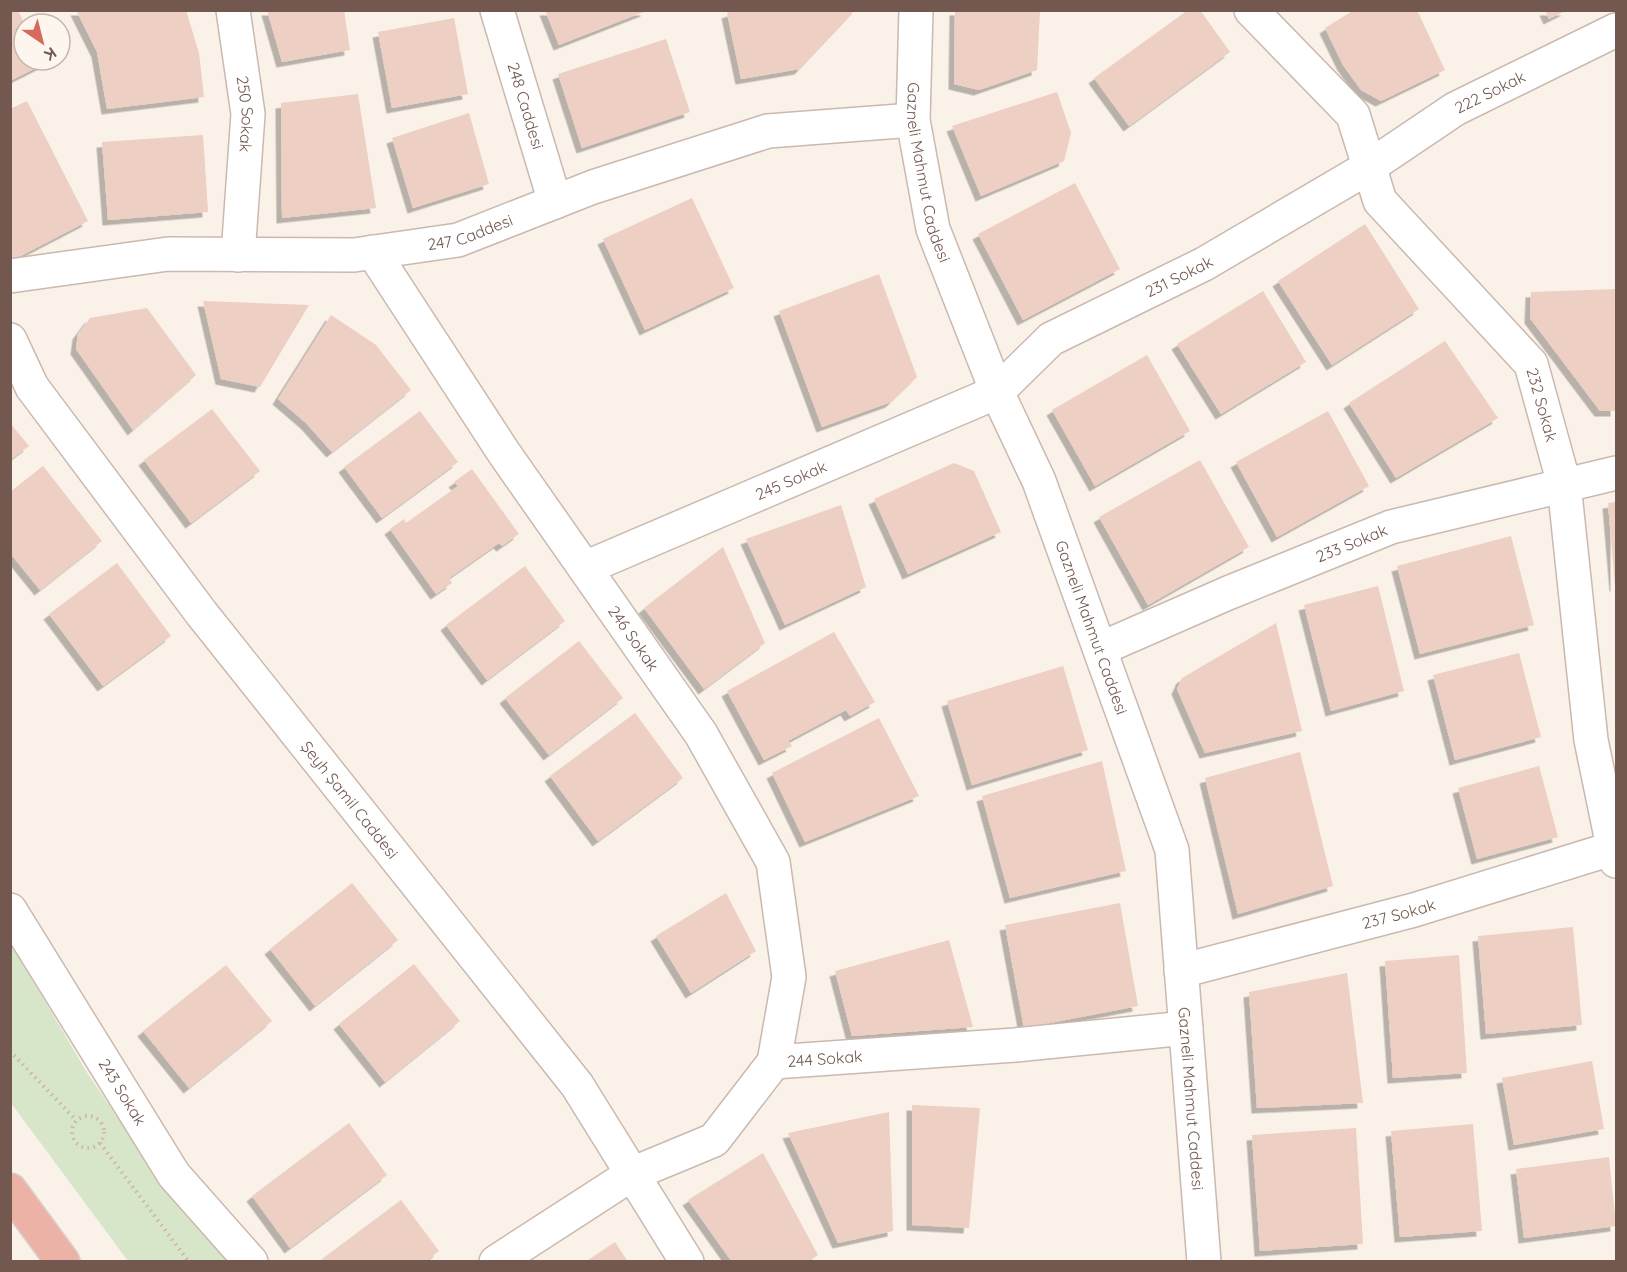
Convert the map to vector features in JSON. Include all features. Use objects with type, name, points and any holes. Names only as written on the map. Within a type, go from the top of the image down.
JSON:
[{"type":"highway","points":[[10,1190],[63,1262]]},
{"type":"street","name":"250 Sokak","points":[[233,10],[248,114],[238,255]]},
{"type":"street","name":"248 Caddesi","points":[[497,10],[555,202]]},
{"type":"street","name":"Gazneli Mahmut Caddesi","points":[[916,10],[913,120],[933,229],[997,392],[1039,480],[1172,850],[1204,1262]]},
{"type":"street","name":"232 Sokak","points":[[1251,10],[1353,116],[1380,201],[1531,364],[1564,484],[1591,740],[1615,855]]},
{"type":"street","name":"222 Sokak","points":[[1369,167],[1455,109],[1617,30]]},
{"type":"street","name":"247 Caddesi","points":[[10,276],[168,254],[354,255],[458,240],[593,187],[768,131],[913,120]]},
{"type":"street","name":"231 Sokak","points":[[997,392],[1051,339],[1204,264],[1369,167]]},
{"type":"street","name":"246 Sokak","points":[[372,252],[504,453],[701,734],[773,862],[789,977],[774,1062]]},
{"type":"street","name":"Şeyh Şamil Caddesi","points":[[10,340],[32,387],[202,614],[576,1085],[687,1262]]},
{"type":"street","name":"245 Sokak","points":[[585,568],[997,392]]},
{"type":"street","name":"233 Sokak","points":[[1100,649],[1228,592],[1391,527],[1617,473]]},
{"type":"street","name":"237 Sokak","points":[[1181,971],[1615,855]]},
{"type":"street","name":"243 Sokak","points":[[10,910],[174,1175],[251,1262]]},
{"type":"street","name":"244 Sokak","points":[[496,1262],[632,1174],[714,1140],[774,1062],[1015,1045],[1186,1028]]},
{"type":"path","points":[[10,1050],[76,1120]]},
{"type":"path","points":[[76,1120],[90,1116],[101,1122],[104,1129],[100,1143]]},
{"type":"path","points":[[76,1120],[72,1133],[74,1141],[87,1148],[100,1143]]},
{"type":"path","points":[[100,1143],[189,1262]]},
{"type":"green space","points":[[10,942],[89,1076],[168,1190],[229,1261],[128,1261],[11,1103]]},
{"type":"building","points":[[10,10],[18,10],[19,12],[12,12],[12,72],[28,72],[10,81]]},
{"type":"building","points":[[76,10],[186,10],[199,53],[204,97],[107,109],[97,52]]},
{"type":"building","points":[[267,10],[344,10],[350,50],[282,62]]},
{"type":"building","points":[[545,10],[646,10],[646,11],[559,45]]},
{"type":"building","points":[[736,10],[851,10],[852,14],[800,69],[741,79],[727,13]]},
{"type":"building","points":[[955,10],[1040,10],[1037,70],[979,90],[954,84]]},
{"type":"building","points":[[1188,10],[1200,10],[1230,52],[1129,126],[1094,78]]},
{"type":"building","points":[[1354,10],[1417,10],[1445,70],[1381,101],[1361,90],[1343,65],[1325,28]]},
{"type":"building","points":[[1545,10],[1567,10],[1549,19]]},
{"type":"building","points":[[454,18],[468,94],[392,108],[378,32]]},
{"type":"building","points":[[666,39],[690,112],[582,148],[558,74]]},
{"type":"building","points":[[1057,92],[1071,133],[1064,161],[981,196],[952,126]]},
{"type":"building","points":[[358,94],[376,208],[282,218],[281,103]]},
{"type":"building","points":[[27,101],[88,221],[13,260],[10,254],[10,109]]},
{"type":"building","points":[[469,113],[489,184],[413,208],[392,138]]},
{"type":"building","points":[[203,135],[208,212],[108,220],[102,142]]},
{"type":"building","points":[[1075,183],[1120,269],[1023,320],[978,234]]},
{"type":"building","points":[[692,198],[734,288],[645,330],[603,239]]},
{"type":"building","points":[[1365,224],[1419,309],[1332,365],[1278,281]]},
{"type":"building","points":[[879,274],[917,377],[891,402],[822,427],[779,311]]},
{"type":"building","points":[[1616,289],[1616,411],[1600,411],[1530,318],[1531,292]]},
{"type":"building","points":[[1263,291],[1306,362],[1221,414],[1177,344]]},
{"type":"building","points":[[203,301],[309,305],[260,387],[221,379]]},
{"type":"building","points":[[147,308],[196,375],[133,430],[76,349],[78,334],[90,318]]},
{"type":"building","points":[[331,315],[376,345],[411,390],[332,452],[306,423],[278,399]]},
{"type":"building","points":[[1445,341],[1498,418],[1396,478],[1349,403]]},
{"type":"building","points":[[1147,355],[1190,431],[1095,486],[1052,410]]},
{"type":"building","points":[[212,409],[260,471],[191,523],[144,460]]},
{"type":"building","points":[[420,411],[458,462],[382,518],[344,467]]},
{"type":"building","points":[[1328,411],[1369,486],[1277,537],[1236,462]]},
{"type":"building","points":[[10,423],[29,446],[10,460]]},
{"type":"building","points":[[1200,460],[1249,547],[1148,605],[1099,517]]},
{"type":"building","points":[[954,463],[974,471],[1001,532],[908,574],[874,499]]},
{"type":"building","points":[[43,466],[102,541],[40,590],[10,553],[10,492]]},
{"type":"building","points":[[472,469],[519,534],[502,546],[499,543],[449,578],[452,583],[436,594],[390,529],[404,519],[406,523],[458,486],[454,482]]},
{"type":"building","points":[[1616,502],[1616,586],[1615,586],[1608,503]]},
{"type":"building","points":[[841,505],[866,587],[785,625],[746,539]]},
{"type":"building","points":[[1511,536],[1534,625],[1420,654],[1397,566]]},
{"type":"building","points":[[723,547],[765,643],[704,689],[644,608]]},
{"type":"building","points":[[117,563],[171,636],[103,686],[49,614]]},
{"type":"building","points":[[525,566],[565,621],[487,680],[446,625]]},
{"type":"building","points":[[1378,586],[1404,691],[1331,711],[1304,605]]},
{"type":"building","points":[[1276,623],[1302,731],[1205,753],[1177,689],[1182,678]]},
{"type":"building","points":[[834,632],[875,702],[850,716],[846,710],[788,741],[792,746],[764,760],[727,691]]},
{"type":"building","points":[[579,641],[623,698],[549,755],[505,698]]},
{"type":"building","points":[[1519,653],[1541,737],[1455,760],[1433,675]]},
{"type":"building","points":[[1063,666],[1088,750],[972,785],[947,701]]},
{"type":"building","points":[[635,713],[683,778],[598,841],[550,776]]},
{"type":"building","points":[[879,718],[919,796],[805,842],[772,773]]},
{"type":"building","points":[[1300,752],[1333,886],[1238,914],[1205,778]]},
{"type":"building","points":[[1102,761],[1126,871],[1010,898],[982,796]]},
{"type":"building","points":[[1539,766],[1558,837],[1477,859],[1458,788]]},
{"type":"building","points":[[352,883],[398,940],[315,1006],[270,949]]},
{"type":"building","points":[[726,893],[756,951],[691,993],[656,936]]},
{"type":"building","points":[[1120,903],[1138,1006],[1024,1028],[1005,925]]},
{"type":"building","points":[[1573,927],[1582,1025],[1486,1034],[1478,936]]},
{"type":"building","points":[[949,940],[973,1027],[852,1036],[835,971]]},
{"type":"building","points":[[1459,955],[1467,1073],[1393,1078],[1385,961]]},
{"type":"building","points":[[414,964],[460,1021],[385,1082],[339,1024]]},
{"type":"building","points":[[226,965],[272,1021],[189,1088],[143,1031]]},
{"type":"building","points":[[1347,973],[1363,1103],[1257,1108],[1249,992]]},
{"type":"building","points":[[1592,1061],[1604,1129],[1514,1145],[1502,1078]]},
{"type":"building","points":[[912,1105],[980,1108],[969,1228],[912,1225]]},
{"type":"building","points":[[889,1112],[893,1231],[838,1243],[788,1133]]},
{"type":"building","points":[[349,1123],[387,1175],[290,1248],[252,1196]]},
{"type":"building","points":[[1473,1124],[1482,1231],[1400,1237],[1391,1131]]},
{"type":"building","points":[[1356,1128],[1363,1244],[1260,1251],[1252,1135]]},
{"type":"building","points":[[763,1153],[818,1255],[807,1262],[732,1262],[688,1200]]},
{"type":"building","points":[[1609,1157],[1616,1226],[1524,1238],[1516,1169]]},
{"type":"building","points":[[401,1200],[439,1251],[425,1262],[318,1262]]},
{"type":"building","points":[[615,1242],[628,1262],[585,1262]]}]
